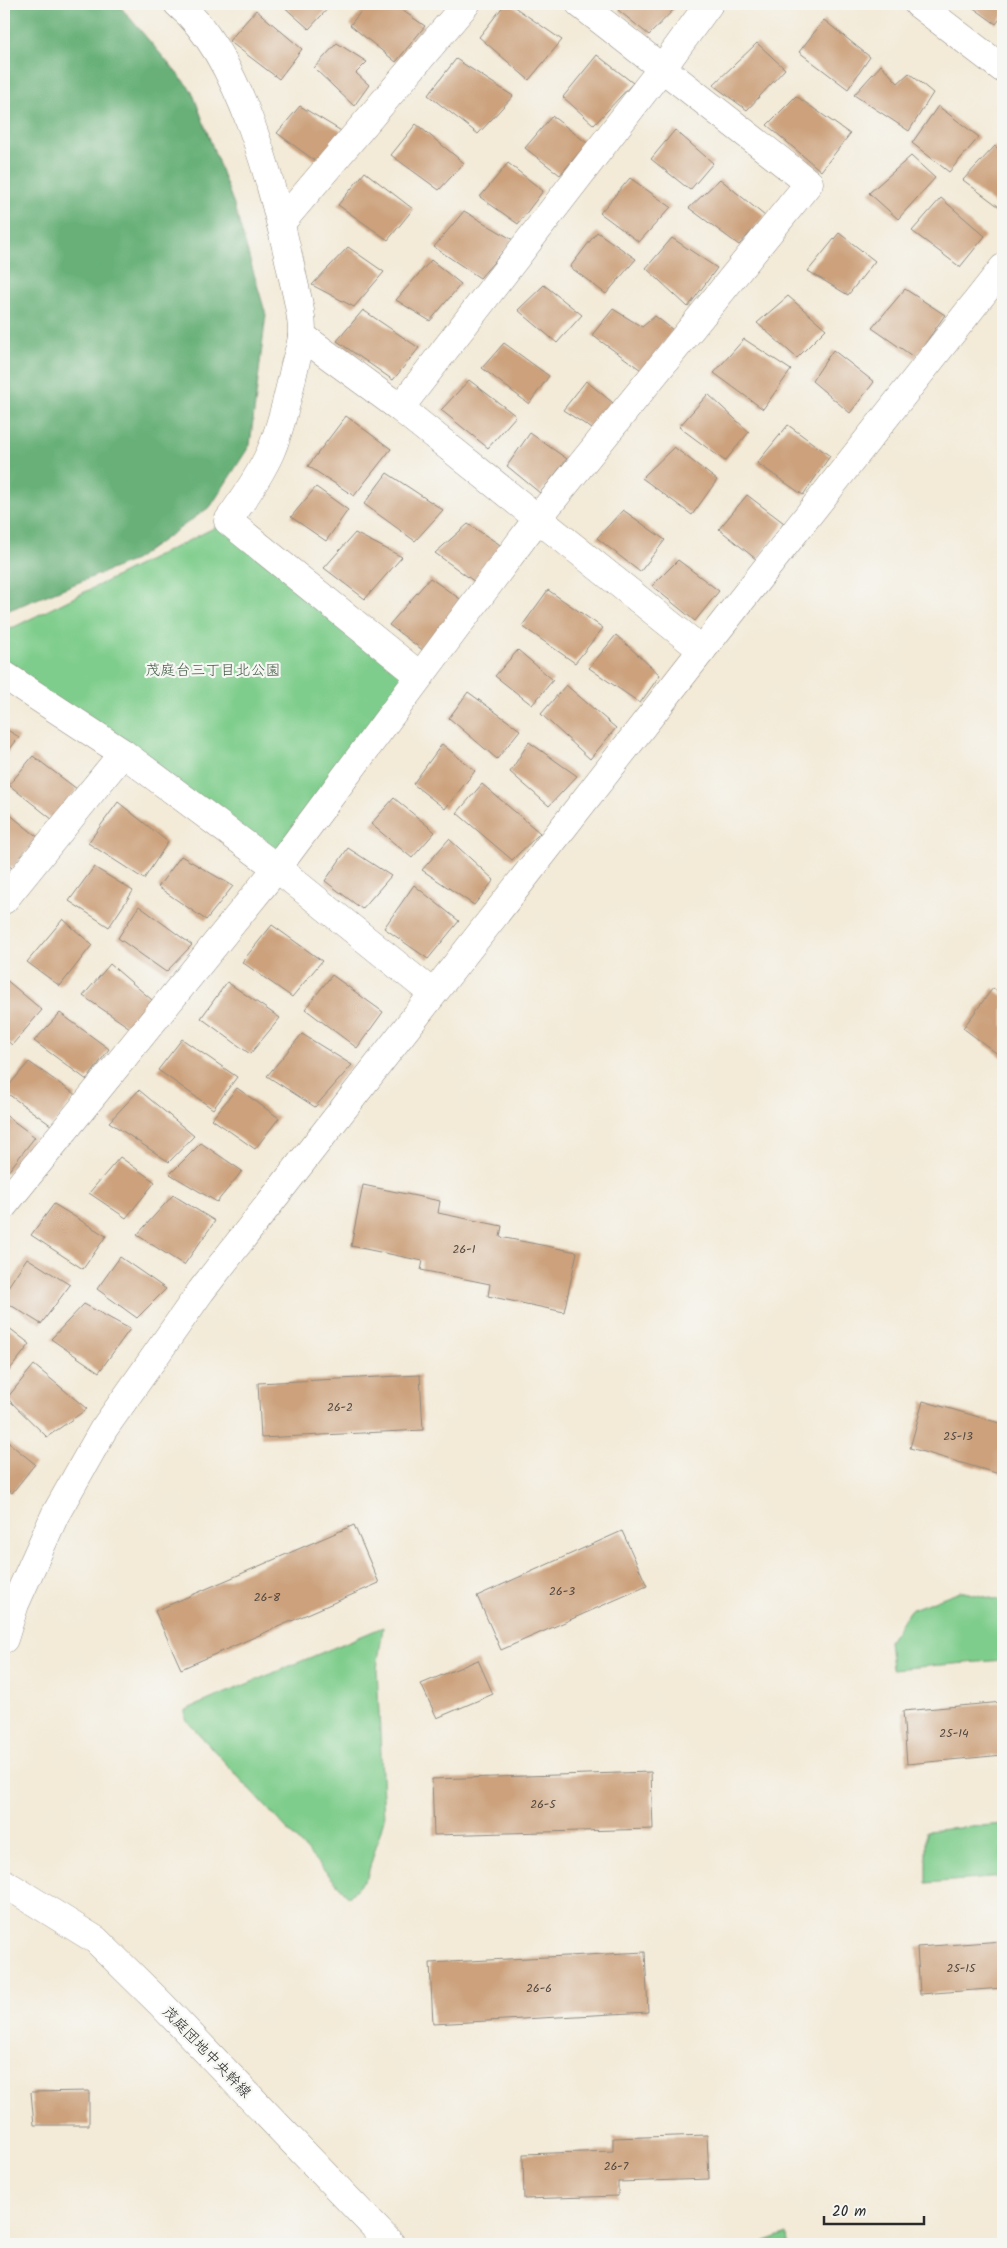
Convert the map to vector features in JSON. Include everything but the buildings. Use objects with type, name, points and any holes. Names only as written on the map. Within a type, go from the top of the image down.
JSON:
[{"type":"street","points":[[281,223],[466,4]]},
{"type":"street","points":[[4,1205],[52,1143],[276,868],[538,518],[809,183],[580,4]]},
{"type":"street","points":[[400,408],[663,67],[709,4]]},
{"type":"street","points":[[918,4],[1003,69]]},
{"type":"street","points":[[189,7],[224,62],[258,142],[281,223],[297,300],[302,336],[291,383],[270,453],[244,498],[228,521],[419,675]]},
{"type":"street","points":[[4,1639],[15,1604],[55,1515],[103,1430],[201,1291],[1003,268]]},
{"type":"street","points":[[302,336],[400,408],[702,650]]},
{"type":"street","points":[[4,675],[123,753],[276,868],[432,994]]},
{"type":"street","points":[[4,900],[123,753]]},
{"type":"street","name":"茂庭団地中央幹線","points":[[4,1883],[96,1940],[161,2004],[391,2244]]},
{"type":"green space","points":[[4,4],[118,4],[192,91],[233,202],[266,315],[250,445],[211,506],[135,560],[4,612]]},
{"type":"green space","name":"茂庭台三丁目北公園","points":[[228,521],[419,675],[277,868],[4,677],[4,632]]},
{"type":"green space","points":[[960,1591],[1003,1601],[1003,1660],[892,1669],[889,1641],[910,1610]]},
{"type":"green space","points":[[383,1627],[377,1669],[384,1819],[367,1877],[349,1897],[185,1719],[185,1710]]},
{"type":"green space","points":[[1003,1824],[1003,1877],[926,1883],[926,1831]]},
{"type":"green space","points":[[787,2233],[788,2244],[758,2244]]}]
